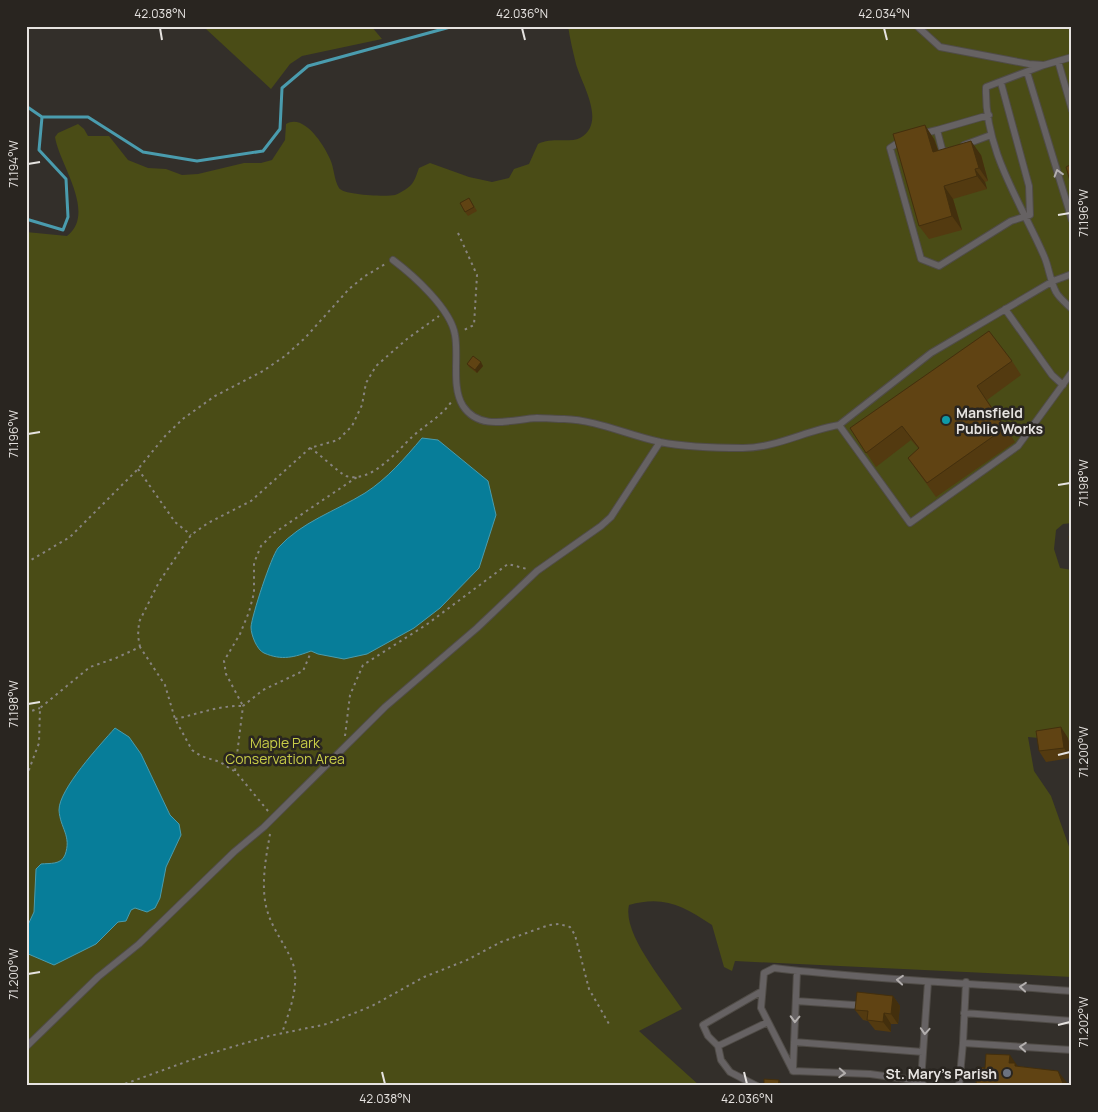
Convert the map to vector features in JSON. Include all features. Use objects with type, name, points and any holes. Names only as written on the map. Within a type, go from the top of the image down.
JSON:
[{"type":"lane","points":[[917,26],[940,48],[1044,65]]},
{"type":"lane","points":[[1072,57],[1044,65],[1001,83],[986,87],[991,135],[998,160],[1045,257],[1056,293],[1072,309]]},
{"type":"lane","points":[[1058,61],[1072,110]]},
{"type":"lane","points":[[1027,72],[1072,220]]},
{"type":"lane","points":[[908,138],[898,140],[890,148],[921,259],[939,266],[1011,221],[1030,215],[1029,186],[1001,83]]},
{"type":"lane","points":[[918,135],[989,115]]},
{"type":"lane","points":[[936,130],[943,153],[991,135]]},
{"type":"lane","points":[[393,260],[418,279],[451,322],[455,334],[458,391],[463,406],[474,416],[497,423],[537,418],[583,420],[660,442],[744,448],[782,442],[820,428],[839,425],[931,352],[1052,281],[1072,274]]},
{"type":"lane","points":[[1005,309],[1052,375],[1063,385]]},
{"type":"lane","points":[[839,425],[910,523],[1018,446],[1072,372]]},
{"type":"lane","points":[[26,1047],[98,977],[139,944],[234,852],[274,818],[385,708],[477,628],[536,571],[611,517],[660,442]]},
{"type":"lane","points":[[793,1071],[761,1008],[764,973],[774,968],[928,982],[966,982],[1072,991]]},
{"type":"lane","points":[[793,1071],[797,971]]},
{"type":"lane","points":[[793,1071],[870,1074],[922,1083],[928,982]]},
{"type":"lane","points":[[959,1086],[966,982]]},
{"type":"lane","points":[[757,1086],[730,1072],[721,1060],[718,1046],[708,1036],[703,1024],[762,991]]},
{"type":"lane","points":[[796,1002],[854,1005]]},
{"type":"lane","points":[[964,1013],[1072,1021]]},
{"type":"lane","points":[[718,1046],[768,1022]]},
{"type":"lane","points":[[794,1042],[923,1052]]},
{"type":"lane","points":[[963,1044],[1072,1050]]},
{"type":"path","points":[[455,334],[474,325],[477,275],[458,232]]},
{"type":"path","points":[[26,563],[70,537],[138,469],[166,435],[184,418],[215,396],[263,371],[285,356],[305,338],[349,289],[365,276],[393,260]]},
{"type":"path","points":[[282,1033],[292,998],[294,974],[292,962],[276,936],[266,905],[265,864],[274,818],[234,771],[220,762],[201,756],[192,750],[175,719],[165,685],[140,647],[138,636],[139,622],[159,582],[191,535],[208,523],[251,500],[310,448],[338,440],[352,426],[362,405],[366,383],[376,366],[407,339],[444,313]]},
{"type":"path","points":[[234,771],[244,706],[226,674],[224,661],[249,612],[254,593],[254,564],[261,546],[274,533],[357,477],[390,461],[412,437],[444,412],[458,391]]},
{"type":"path","points":[[310,448],[324,456],[344,475],[357,477]]},
{"type":"path","points":[[138,469],[175,522],[191,535]]},
{"type":"path","points":[[343,749],[350,695],[363,666],[426,625],[508,564],[536,571]]},
{"type":"path","points":[[26,713],[40,708],[90,667],[140,647]]},
{"type":"path","points":[[175,719],[206,713],[224,705],[244,706],[263,690],[303,670],[311,652]]},
{"type":"path","points":[[26,783],[27,774],[39,743],[40,708]]},
{"type":"path","points":[[119,1086],[205,1055],[282,1033],[327,1024],[372,1006],[424,977],[467,960],[501,942],[559,924],[570,927],[575,935],[589,989],[609,1024]]},
{"type":"green space","points":[[208,26],[371,26],[382,39],[302,56],[290,64],[271,89],[206,29]]},
{"type":"green space","name":"Maple Park Conservation Area","points":[[568,26],[1072,26],[1072,523],[1063,524],[1056,530],[1054,549],[1060,568],[1072,570],[1072,741],[1028,737],[1034,771],[1051,796],[1072,855],[1072,977],[735,961],[732,971],[724,967],[712,925],[692,912],[673,904],[653,901],[641,902],[629,905],[632,930],[647,959],[682,1009],[639,1031],[700,1086],[26,1086],[26,232],[67,236],[75,226],[78,215],[74,188],[55,137],[58,133],[78,124],[88,136],[109,136],[128,160],[148,168],[166,169],[182,175],[198,174],[244,163],[261,163],[272,160],[285,140],[286,124],[293,122],[300,123],[306,127],[318,139],[330,159],[339,188],[348,192],[374,196],[395,195],[411,185],[419,168],[430,163],[469,177],[492,182],[509,178],[514,169],[529,164],[538,144],[580,138],[588,131],[592,123],[590,103],[576,64]]},
{"type":"water","points":[[422,438],[438,440],[488,481],[496,515],[479,568],[440,608],[414,628],[367,654],[344,659],[311,651],[294,656],[277,657],[261,651],[255,642],[251,627],[262,586],[278,548],[297,531],[365,493],[381,481]]},
{"type":"water","points":[[115,728],[129,737],[141,754],[170,815],[179,824],[181,835],[166,867],[160,898],[155,908],[147,912],[135,908],[131,910],[126,921],[118,922],[96,944],[54,965],[26,953],[26,929],[34,912],[36,869],[41,864],[58,862],[65,855],[67,842],[59,810],[61,801],[81,768]]},
{"type":"building","points":[[925,125],[933,152],[971,141],[979,168],[975,169],[977,176],[944,186],[952,216],[919,226],[893,134]]},
{"type":"building","points":[[1072,164],[1072,188],[1066,167]]},
{"type":"building","points":[[469,198],[474,207],[465,212],[460,203]]},
{"type":"building","name":"Mansfield Public Works","points":[[989,331],[1012,361],[977,386],[1005,428],[927,483],[908,458],[919,448],[902,426],[866,453],[850,428]]},
{"type":"building","points":[[473,356],[481,362],[475,370],[467,364]]},
{"type":"building","points":[[1069,536],[1072,536],[1072,546],[1070,546]]},
{"type":"building","points":[[1061,727],[1064,748],[1039,751],[1036,731]]},
{"type":"building","points":[[857,992],[893,996],[891,1014],[884,1013],[883,1022],[867,1020],[868,1011],[855,1010]]},
{"type":"building","points":[[986,1054],[1010,1055],[1009,1063],[1015,1063],[1015,1066],[1058,1071],[1064,1086],[976,1086],[977,1067],[985,1068]]},
{"type":"building","points":[[764,1079],[779,1080],[778,1086],[761,1086],[764,1085]]},
{"type":"waterway","points":[[42,117],[88,117],[143,152],[197,161],[263,151],[280,129],[282,88],[308,66],[454,26]]},
{"type":"waterway","points":[[26,106],[42,117]]},
{"type":"waterway","points":[[26,219],[63,230],[68,217],[66,179],[39,150],[42,117]]},
{"type":"place","name":"Mansfield Public Works","points":[[946,420]]},
{"type":"place","name":"St. Mary's Parish","points":[[1007,1073]]}]
